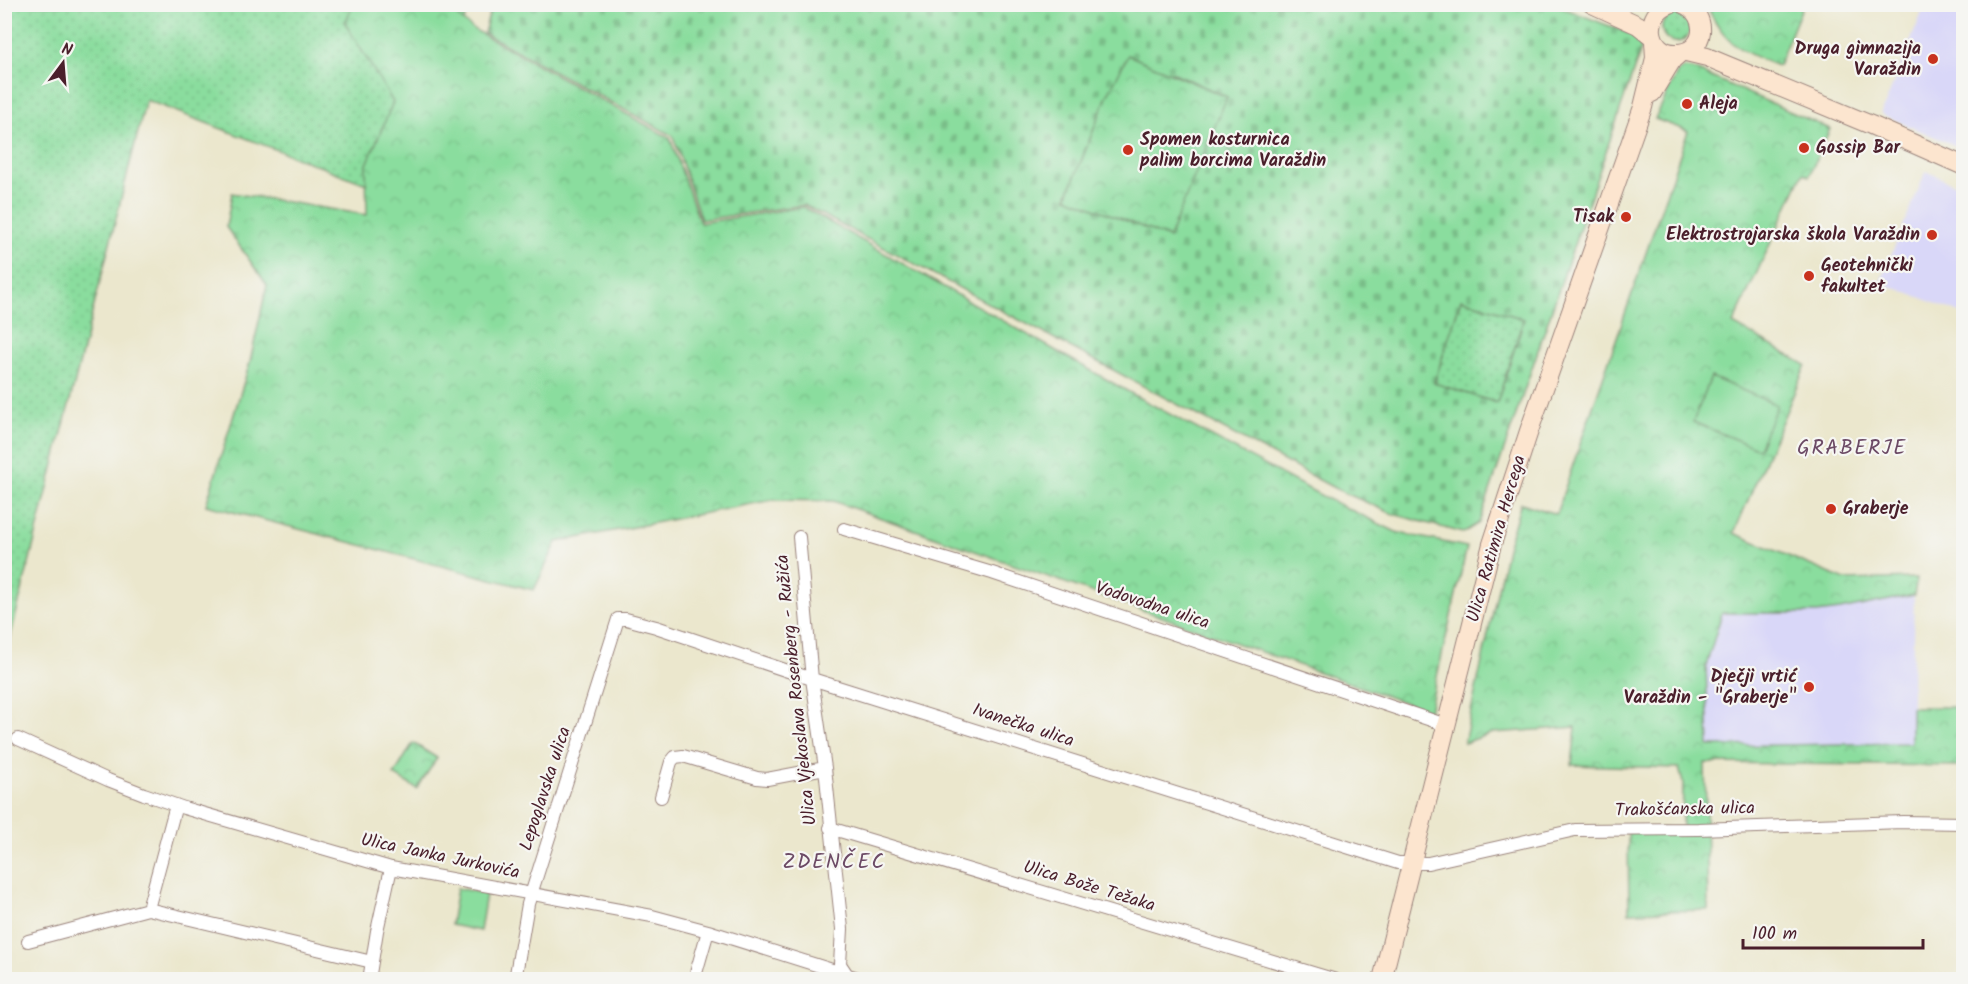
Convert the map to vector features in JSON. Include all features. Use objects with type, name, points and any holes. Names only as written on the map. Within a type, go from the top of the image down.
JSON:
[{"type":"main road","points":[[1595,6],[1639,13],[1676,6],[1698,17],[1701,30],[1713,45],[1760,78]]},
{"type":"main road","points":[[1595,6],[1638,25],[1665,51],[1707,57],[1964,166]]},
{"type":"main road","points":[[1654,39],[1652,22],[1676,6]]},
{"type":"main road","points":[[1683,52],[1697,43],[1701,30]]},
{"type":"main road","name":"Ulica Ratimira Hercega","points":[[1382,980],[1502,512],[1643,107],[1655,60],[1654,39]]},
{"type":"main road","name":"Ulica Ratimira Hercega","points":[[1643,107],[1672,60],[1683,52]]},
{"type":"street","name":"Vodovodna ulica","points":[[844,529],[992,573],[1446,725]]},
{"type":"street","name":"Ulica Vjekoslava Rosenberg - Ružića","points":[[799,537],[812,679],[825,768],[842,928],[840,964],[848,977]]},
{"type":"street","name":"Lepoglavska ulica","points":[[515,980],[523,924],[531,895],[614,630],[618,619],[626,619]]},
{"type":"street","name":"Ivanečka ulica","points":[[626,619],[1272,824],[1398,863],[1411,864]]},
{"type":"street","name":"Ulica Janka Jurkovića","points":[[18,739],[108,780],[176,805],[391,868],[652,916],[708,931],[848,977],[864,980]]},
{"type":"street","points":[[661,797],[671,762],[675,757],[683,756],[767,779],[825,768]]},
{"type":"street","points":[[148,909],[176,805]]},
{"type":"street","name":"Trakošćanska ulica","points":[[1411,864],[1428,863],[1575,830],[1698,829],[1903,822],[1964,823]]},
{"type":"street","name":"Ulica Bože Težaka","points":[[830,828],[1336,980]]},
{"type":"street","points":[[369,980],[391,868]]},
{"type":"street","points":[[28,941],[148,909],[372,962]]},
{"type":"street","points":[[694,980],[708,931]]},
{"type":"shaded area","name":"Druga gimnazija Varaždin","points":[[1925,5],[1963,5],[1963,149],[1881,114]]},
{"type":"shaded area","name":"Elektrostrojarska škola Varaždin","points":[[1926,171],[1963,188],[1963,314],[1880,282]]},
{"type":"shaded area","name":"Dječji vrtić Varaždin - \"Graberje\"","points":[[1914,595],[1911,743],[1709,746],[1706,666],[1722,612],[1791,614],[1840,610]]},
{"type":"green space","points":[[442,4],[473,29],[670,138],[700,223],[803,207],[1134,395],[1322,496],[1396,532],[1467,547],[1429,711],[833,501],[772,500],[557,542],[534,590],[206,505],[250,362],[267,285],[226,227],[232,193],[367,215],[366,167],[393,102],[345,23],[353,5]]},
{"type":"green space","points":[[492,4],[1553,4],[1638,37],[1641,49],[1479,523],[1463,533],[1393,514],[1336,489],[804,205],[701,220],[673,136],[484,33]],"holes":[[[1172,72],[1227,97],[1067,197],[1107,96]],[[1461,299],[1524,319],[1497,403],[1434,383]]]},
{"type":"green space","points":[[1707,4],[1803,5],[1778,66],[1743,51],[1734,44],[1719,29]]},
{"type":"green space","points":[[5,5],[469,5],[408,200],[146,100],[5,658]]},
{"type":"green space","points":[[1676,14],[1686,18],[1690,28],[1686,38],[1676,42],[1666,38],[1662,28],[1666,18]]},
{"type":"green space","points":[[1128,55],[1227,97],[1169,238],[1067,197],[1107,96]]},
{"type":"green space","points":[[1683,68],[1693,69],[1830,129],[1809,176],[1803,173],[1733,324],[1806,365],[1734,533],[1845,580],[1917,578],[1914,595],[1840,610],[1817,613],[1722,613],[1706,666],[1709,746],[1911,743],[1911,707],[1963,707],[1963,766],[1705,763],[1708,910],[1629,912],[1628,830],[1682,828],[1683,783],[1679,768],[1572,765],[1576,727],[1493,733],[1464,743],[1507,548],[1521,503],[1556,514],[1688,131],[1655,119],[1677,73]]},
{"type":"green space","points":[[1461,299],[1524,319],[1497,403],[1434,384]]},
{"type":"green space","points":[[1711,377],[1777,405],[1759,449],[1693,422]]},
{"type":"green space","points":[[413,743],[437,758],[417,789],[394,775]]},
{"type":"green space","points":[[457,888],[486,894],[480,931],[451,925]]},
{"type":"place","name":"Druga gimnazija Varaždin","points":[[1933,59]]},
{"type":"place","name":"Aleja","points":[[1687,104]]},
{"type":"place","name":"Gossip Bar","points":[[1804,148]]},
{"type":"place","name":"Spomen kosturnica palim borcima Varaždin","points":[[1128,150]]},
{"type":"place","name":"Tisak","points":[[1626,217]]},
{"type":"place","name":"Elektrostrojarska škola Varaždin","points":[[1932,235]]},
{"type":"place","name":"Geotehnički fakultet","points":[[1809,276]]},
{"type":"place","name":"Graberje","points":[[1831,509]]},
{"type":"place","name":"Dječji vrtić Varaždin - \"Graberje\"","points":[[1809,687]]},
{"type":"district","name":"GRABERJE","points":[[1852,448]]},
{"type":"district","name":"ZDENČEC","points":[[834,862]]}]
